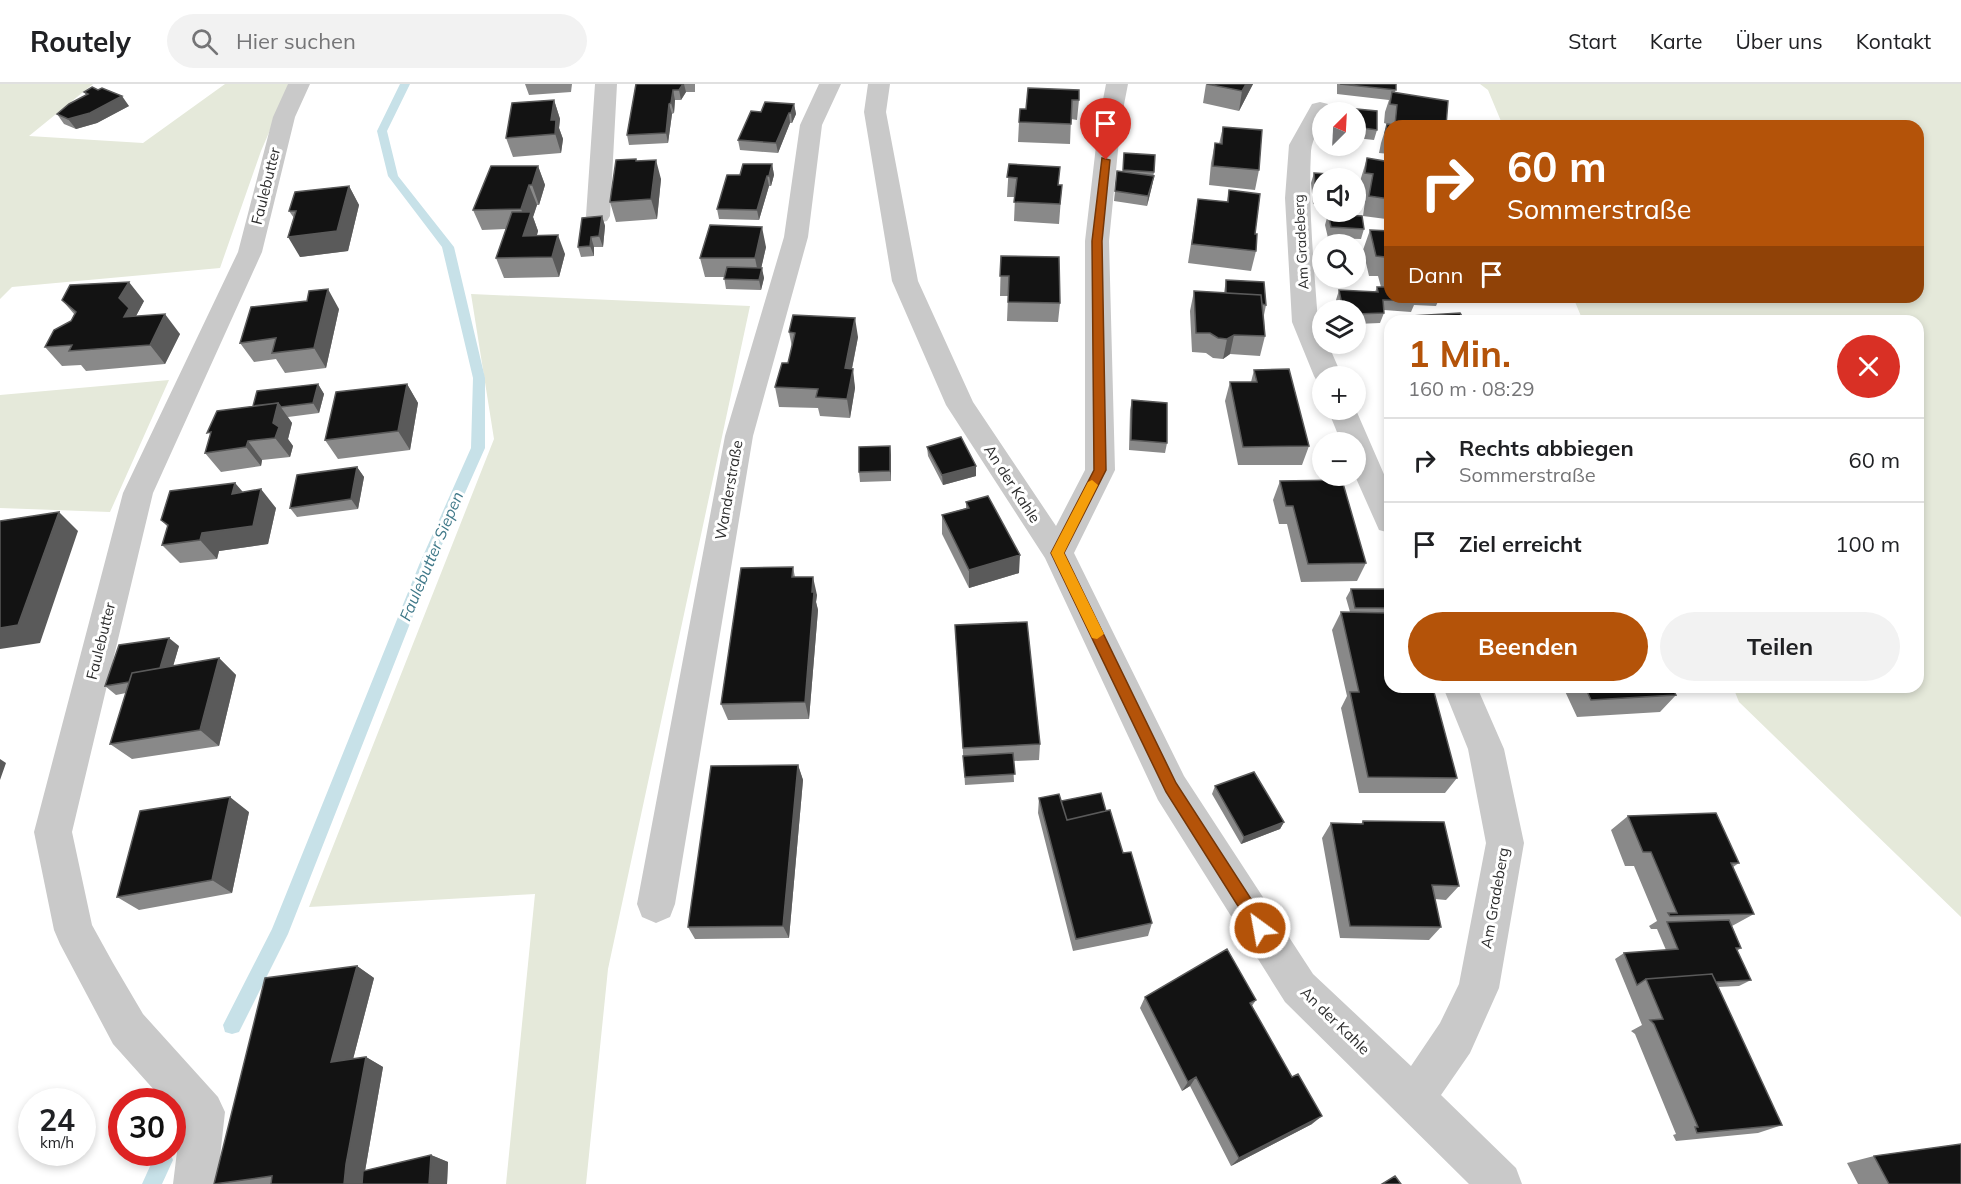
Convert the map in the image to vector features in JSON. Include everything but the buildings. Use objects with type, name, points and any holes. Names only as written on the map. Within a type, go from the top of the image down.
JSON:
[{"type":"street","name":"Faulebutter","points":[[195,1184],[203,1112],[128,1029],[84,949],[74,930],[53,832],[138,493],[250,252],[284,117],[299,84]]},
{"type":"street","points":[[598,216],[606,84]]},
{"type":"street","name":"Wanderstraße","points":[[656,904],[739,436],[796,237],[811,125],[830,84]]},
{"type":"street","name":"An der Kahle","points":[[879,84],[875,112],[905,281],[960,405],[1058,553],[1171,788],[1299,988],[1500,1184]]},
{"type":"street","points":[[1058,553],[1100,470],[1097,241],[1110,120],[1117,84]]},
{"type":"street","name":"Am Gradeberg","points":[[1312,123],[1300,145],[1297,198],[1305,322],[1324,366]]},
{"type":"street","points":[[1346,420],[1384,508]]},
{"type":"street","name":"Am Gradeberg","points":[[1414,1098],[1455,1038],[1479,988],[1505,843],[1486,749],[1463,693]]},
{"type":"shaded area","points":[[0,84],[93,84],[29,136],[143,143],[225,84],[290,84],[261,151],[220,268],[12,287],[0,299]]},
{"type":"shaded area","points":[[1480,84],[1961,84],[1961,917],[1739,702],[1735,693],[1924,693],[1924,315],[1580,315],[1576,303],[1924,303],[1924,120],[1500,120],[1488,90]]},
{"type":"shaded area","points":[[471,294],[750,306],[608,969],[586,1184],[506,1184],[535,894],[309,907],[494,439]]},
{"type":"shaded area","points":[[169,380],[110,512],[0,508],[0,395]]},
{"type":"waterway","name":"Faulebutter Siepen","points":[[232,1025],[279,934],[426,565],[478,448],[479,378],[448,247],[393,176],[382,131],[405,84]]},
{"type":"waterway","name":"Faulebutter Siepen","points":[[152,1184],[160,1166]]},
{"type":"slow traffic","points":[[1092,485],[1058,553],[1097,634]]},
{"type":"route","points":[[1106,160],[1097,241],[1100,470],[1058,553],[1171,788],[1260,928]]}]
